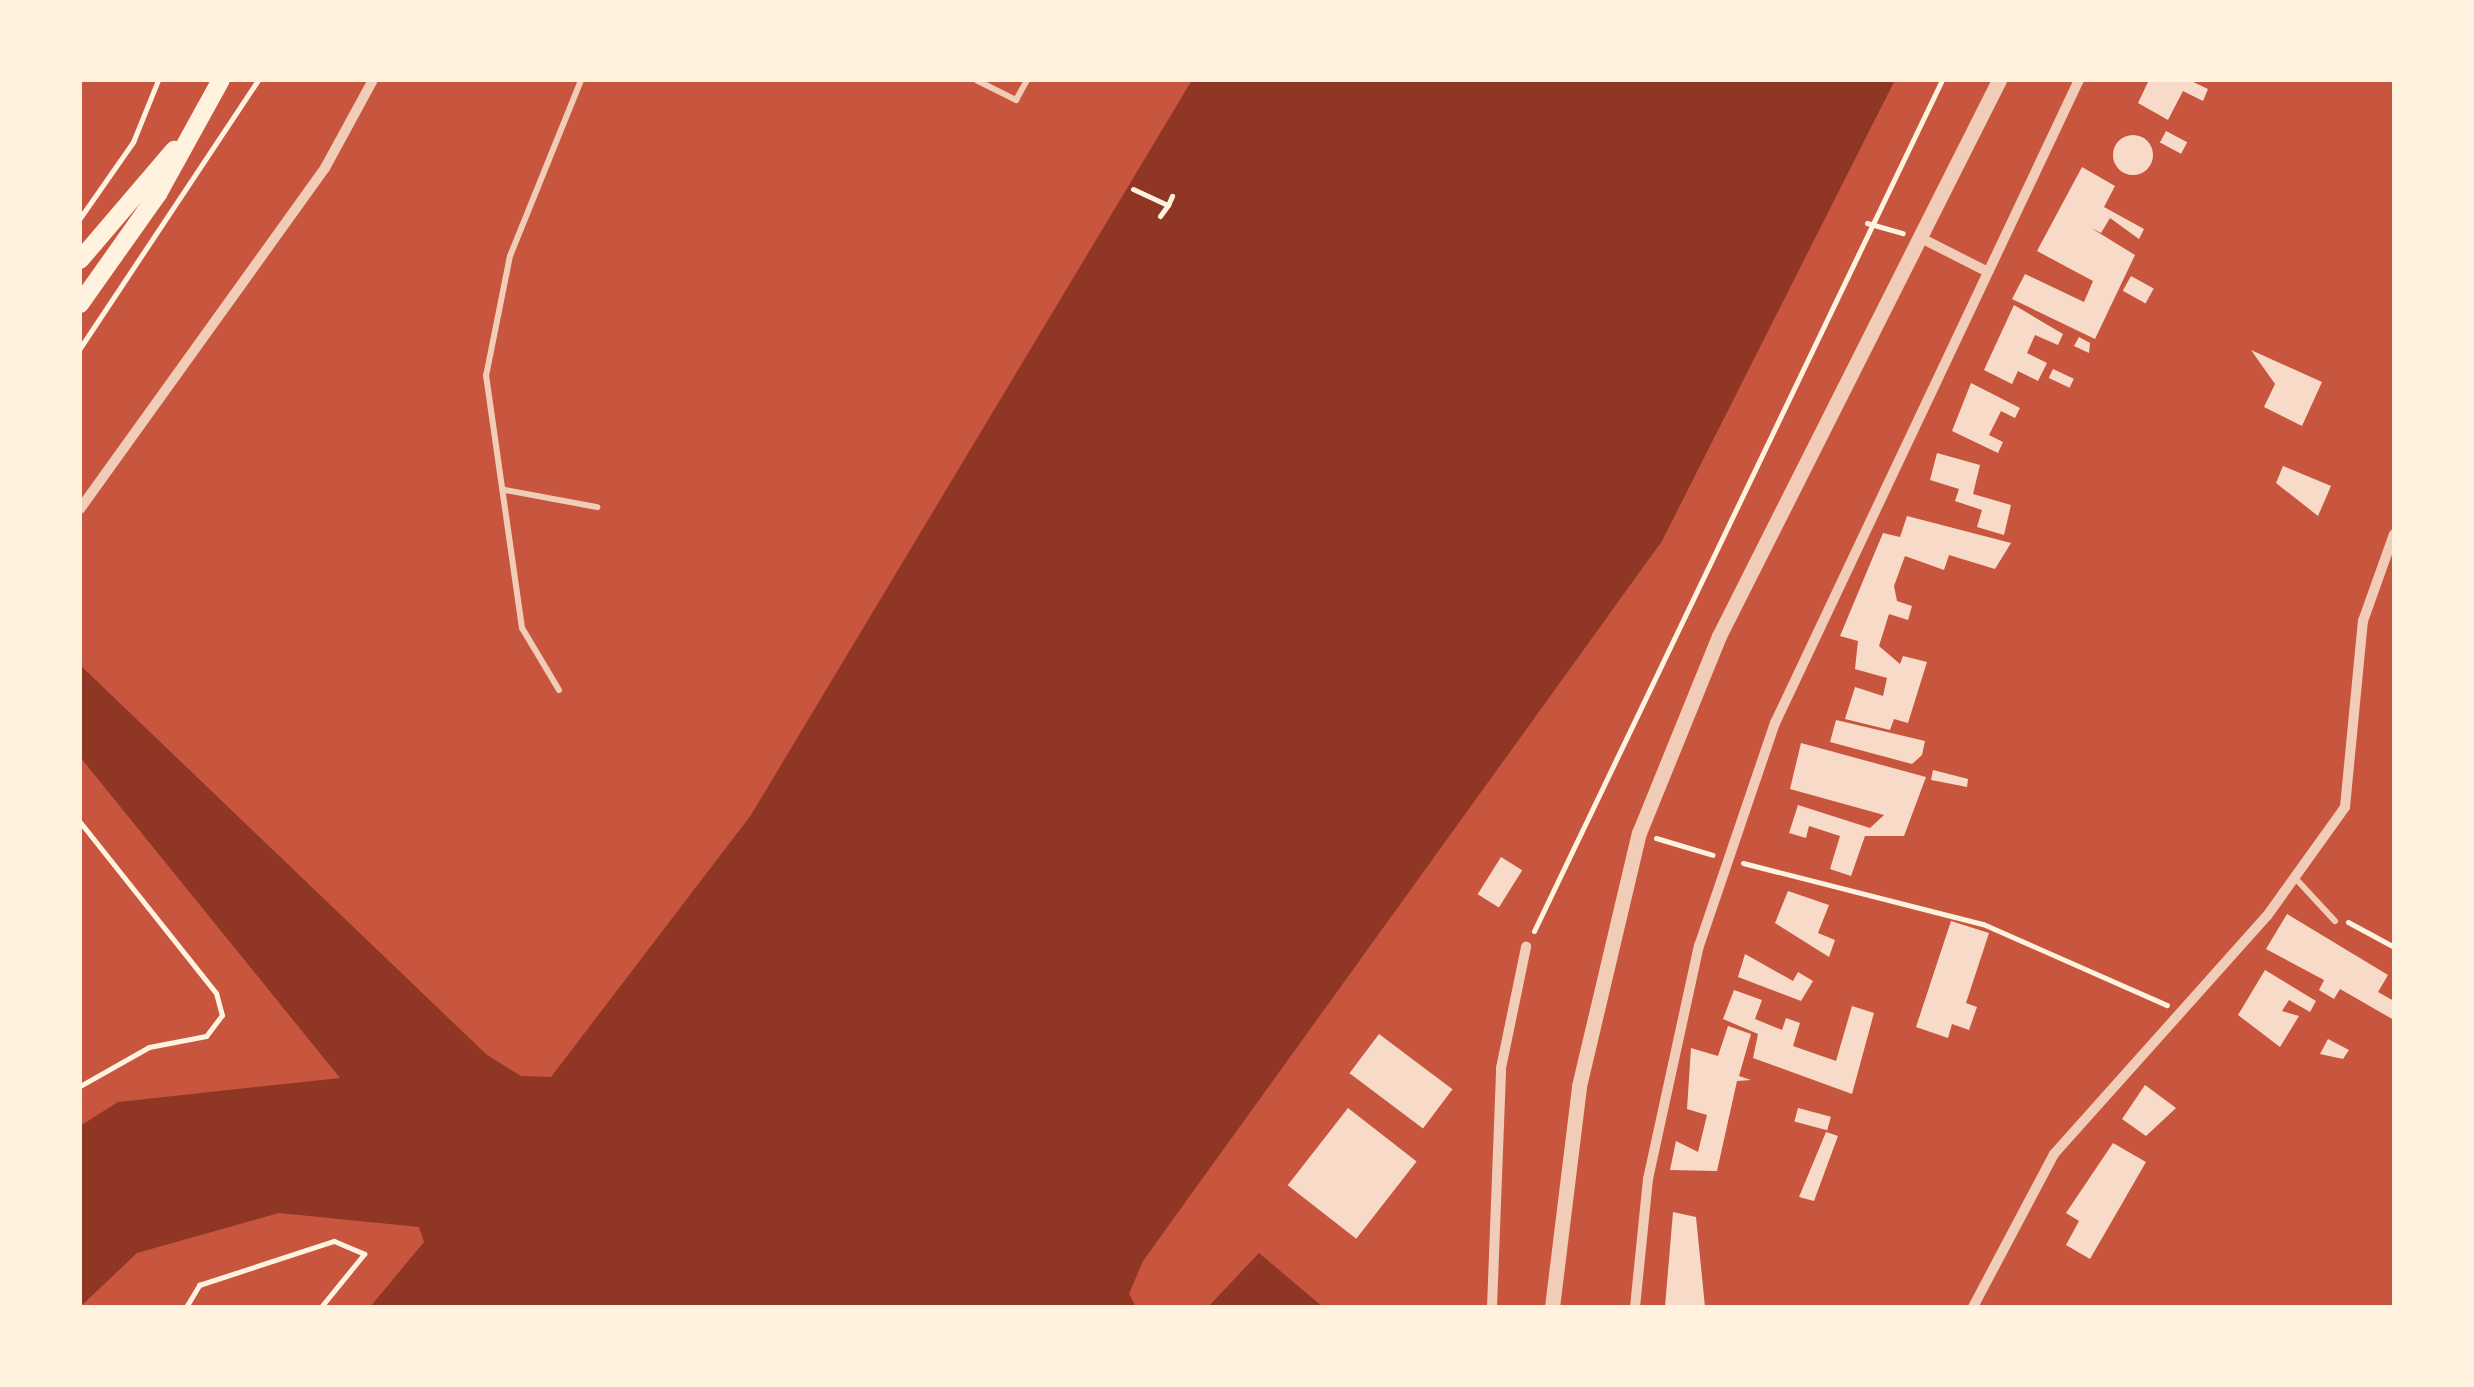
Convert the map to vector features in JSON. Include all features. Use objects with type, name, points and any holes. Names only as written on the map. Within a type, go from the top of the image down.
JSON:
[{"type":"main road","points":[[80,304],[222,80]]},
{"type":"main road","points":[[80,260],[188,134]]},
{"type":"street","points":[[80,509],[325,168],[373,80]]},
{"type":"street","points":[[1552,1307],[1585,1052],[1639,833],[1719,636],[1998,80]]},
{"type":"street","points":[[1634,1307],[1648,1179],[1728,860],[1775,723],[1984,270],[2080,80]]},
{"type":"street","points":[[1919,237],[1984,270]]},
{"type":"street","points":[[1974,1307],[2054,1154],[2297,880],[2345,807],[2364,621],[2394,534]]},
{"type":"street","points":[[1492,1307],[1501,1068],[1526,947]]},
{"type":"lane","points":[[558,690],[522,628],[486,376],[494,318],[580,80]]},
{"type":"lane","points":[[976,80],[1016,100],[1026,80]]},
{"type":"lane","points":[[505,490],[597,507]]},
{"type":"lane","points":[[2297,880],[2335,921]]},
{"type":"path","points":[[80,218],[132,142],[158,80]]},
{"type":"path","points":[[1526,947],[1867,223],[1942,80]]},
{"type":"path","points":[[1133,189],[1168,205]]},
{"type":"path","points":[[1160,216],[1172,196]]},
{"type":"path","points":[[1867,223],[1919,237]]},
{"type":"path","points":[[80,822],[216,993],[222,1016],[206,1036],[150,1046],[80,1086]]},
{"type":"path","points":[[1639,833],[1728,860],[1926,906],[2130,986],[2178,1011]]},
{"type":"path","points":[[2335,921],[2394,947]]},
{"type":"path","points":[[186,1307],[199,1285],[334,1241],[364,1254],[321,1307]]},
{"type":"shaded area","points":[[1192,80],[1895,80],[1662,541],[1143,1261],[1129,1294],[1136,1307],[370,1307],[424,1242],[419,1227],[279,1213],[137,1253],[80,1307],[80,1126],[118,1102],[340,1078],[80,757],[80,665],[487,1055],[521,1076],[551,1077],[751,815]]},
{"type":"shaded area","points":[[1259,1253],[1323,1307],[1208,1307]]},
{"type":"building","points":[[2149,80],[2189,80],[2208,89],[2203,101],[2183,91],[2168,120],[2138,103]]},
{"type":"building","points":[[2166,131],[2187,142],[2181,154],[2160,142]]},
{"type":"building","points":[[2133,135],[2147,141],[2153,155],[2147,169],[2133,175],[2119,169],[2113,155],[2119,141]]},
{"type":"building","points":[[2082,167],[2115,186],[2104,207],[2144,229],[2139,239],[2110,218],[2101,233],[2091,228],[2135,255],[2095,339],[2012,299],[2025,274],[2084,302],[2093,281],[2037,251]]},
{"type":"building","points":[[2131,276],[2154,289],[2145,303],[2123,291]]},
{"type":"building","points":[[2014,305],[2063,334],[2058,345],[2035,335],[2027,353],[2047,363],[2038,381],[2018,371],[2012,384],[1984,370]]},
{"type":"building","points":[[2079,337],[2090,343],[2089,353],[2074,346]]},
{"type":"building","points":[[2251,350],[2322,382],[2302,426],[2264,407],[2275,384]]},
{"type":"building","points":[[2053,369],[2074,379],[2070,388],[2049,378]]},
{"type":"building","points":[[1971,383],[2020,408],[2015,418],[2001,411],[1989,435],[2003,442],[1998,453],[1952,431]]},
{"type":"building","points":[[1937,453],[1980,465],[1973,494],[2011,505],[2004,535],[1977,527],[1982,510],[1955,501],[1959,489],[1930,480]]},
{"type":"building","points":[[2283,466],[2331,486],[2318,516],[2276,483]]},
{"type":"building","points":[[1907,516],[2011,543],[1995,569],[1949,555],[1944,570],[1905,556],[1894,586],[1897,601],[1912,606],[1908,620],[1889,614],[1879,646],[1900,664],[1903,656],[1927,662],[1908,723],[1894,719],[1890,730],[1845,719],[1855,687],[1883,696],[1887,678],[1855,669],[1858,641],[1840,636],[1883,533],[1900,537]]},
{"type":"building","points":[[1836,720],[1925,741],[1922,755],[1912,764],[1830,742]]},
{"type":"building","points":[[1801,743],[1926,777],[1904,836],[1865,836],[1851,876],[1830,869],[1840,836],[1809,826],[1806,838],[1789,833],[1798,805],[1870,828],[1884,815],[1790,789]]},
{"type":"building","points":[[1933,770],[1968,779],[1967,787],[1931,780]]},
{"type":"building","points":[[1501,857],[1522,870],[1499,908],[1478,894]]},
{"type":"building","points":[[1788,891],[1829,905],[1818,933],[1835,940],[1829,957],[1775,923]]},
{"type":"building","points":[[2287,914],[2388,975],[2378,992],[2394,1001],[2394,1020],[2340,989],[2334,999],[2319,990],[2324,980],[2266,949]]},
{"type":"building","points":[[1951,921],[1989,933],[1966,1003],[1977,1007],[1969,1030],[1952,1024],[1948,1038],[1916,1027]]},
{"type":"building","points":[[1745,954],[1793,981],[1798,972],[1813,981],[1801,1001],[1738,977]]},
{"type":"building","points":[[2265,970],[2316,1001],[2310,1012],[2289,1000],[2282,1011],[2299,1016],[2280,1047],[2238,1015]]},
{"type":"building","points":[[1734,990],[1762,1000],[1755,1019],[1782,1030],[1786,1018],[1800,1023],[1793,1046],[1836,1061],[1852,1006],[1874,1013],[1852,1094],[1753,1058],[1758,1034],[1723,1019]]},
{"type":"building","points":[[1728,1026],[1751,1034],[1739,1076],[1751,1080],[1737,1081],[1717,1171],[1670,1170],[1676,1141],[1698,1152],[1707,1115],[1687,1109],[1691,1048],[1718,1056]]},
{"type":"building","points":[[1379,1034],[1452,1089],[1423,1129],[1350,1073]]},
{"type":"building","points":[[2328,1039],[2349,1050],[2343,1059],[2320,1054]]},
{"type":"building","points":[[2145,1085],[2176,1108],[2146,1136],[2122,1119]]},
{"type":"building","points":[[1348,1108],[1417,1162],[1356,1239],[1288,1185]]},
{"type":"building","points":[[1798,1108],[1831,1117],[1827,1130],[1794,1122]]},
{"type":"building","points":[[1826,1132],[1838,1136],[1814,1201],[1799,1197]]},
{"type":"building","points":[[2113,1143],[2146,1162],[2090,1259],[2066,1245],[2079,1221],[2066,1213]]},
{"type":"building","points":[[1673,1212],[1696,1217],[1705,1307],[1665,1307]]}]
